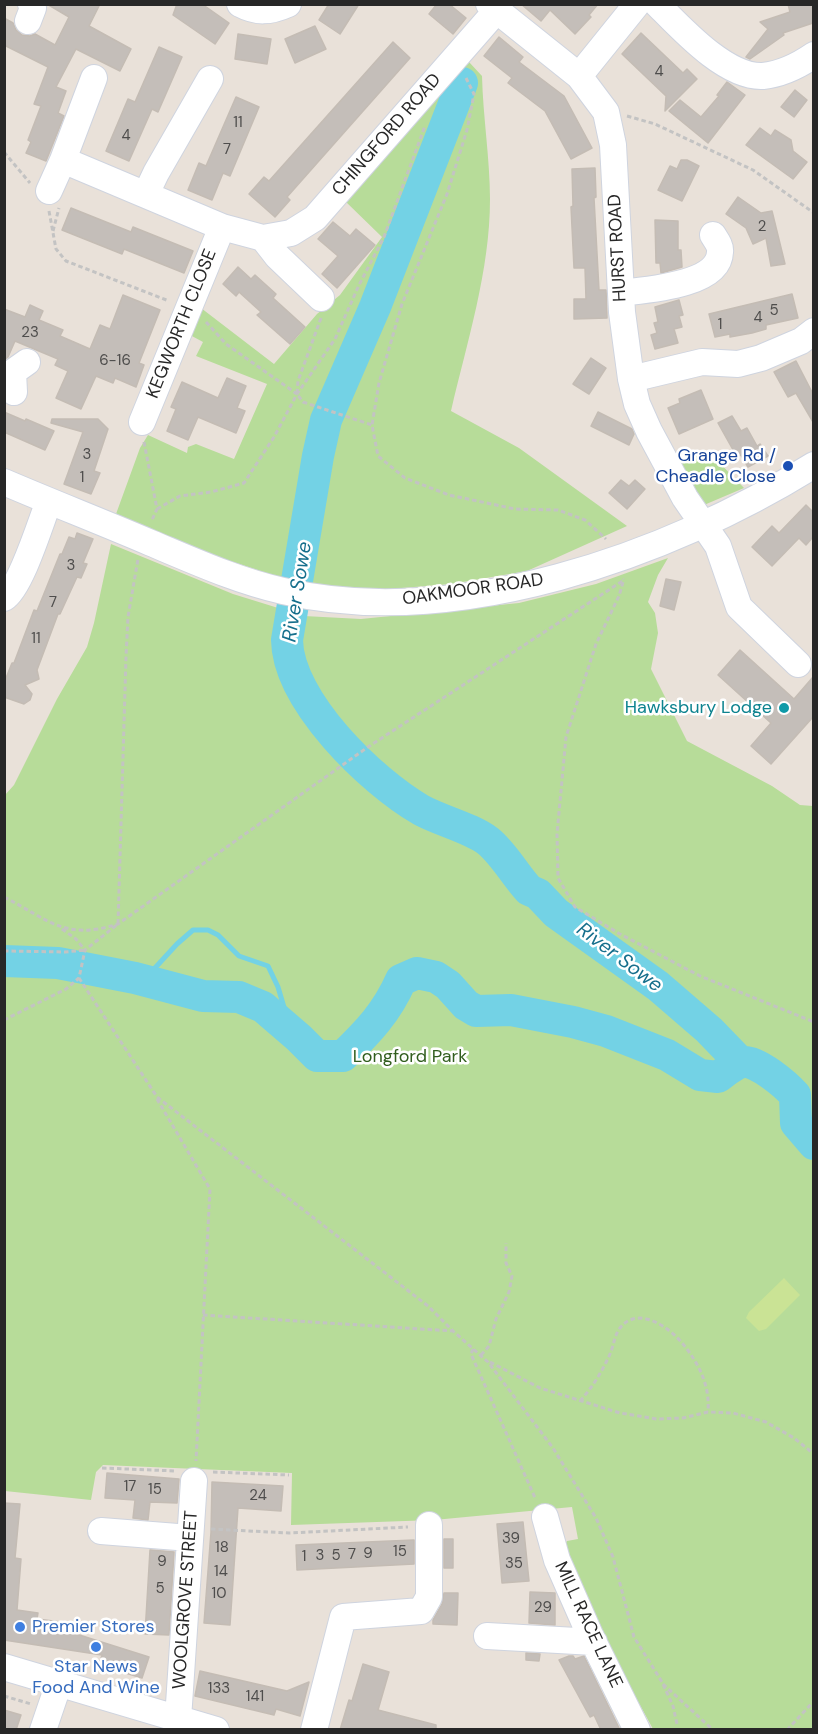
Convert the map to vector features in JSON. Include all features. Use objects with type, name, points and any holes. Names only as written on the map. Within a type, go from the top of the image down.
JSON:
[{"type":"street","points":[[240,4],[253,11],[274,11],[288,4]]},
{"type":"street","points":[[579,76],[637,4]]},
{"type":"street","points":[[657,4],[704,48],[735,70],[760,76],[781,72],[801,64],[813,55]]},
{"type":"street","name":"HURST ROAD","points":[[493,7],[579,76],[606,112],[613,146],[621,293],[631,379],[637,404],[685,498],[718,546],[739,607],[798,664]]},
{"type":"street","name":"CHINGFORD ROAD","points":[[63,160],[222,227],[263,238],[291,233],[315,218],[454,58],[493,7]]},
{"type":"street","points":[[44,196],[63,160],[94,78]]},
{"type":"street","points":[[146,194],[210,80]]},
{"type":"street","name":"KEGWORTH CLOSE","points":[[142,422],[222,227]]},
{"type":"street","points":[[621,293],[678,286],[698,278],[714,266],[720,256],[721,249],[714,235]]},
{"type":"street","points":[[263,238],[321,298]]},
{"type":"street","points":[[631,379],[702,362],[738,364],[809,342]]},
{"type":"street","name":"OAKMOOR ROAD","points":[[4,482],[222,572],[282,591],[352,602],[387,603],[430,600],[525,585],[568,575],[619,570],[703,525],[752,502],[813,465]]},
{"type":"street","points":[[4,598],[10,595],[19,577],[49,501]]},
{"type":"street","name":"WOOLGROVE STREET","points":[[178,1719],[194,1476]]},
{"type":"street","name":"MILL RACE LANE","points":[[545,1517],[557,1560],[594,1642],[638,1730]]},
{"type":"street","points":[[314,1730],[343,1617],[421,1611],[429,1597],[429,1525]]},
{"type":"street","points":[[101,1531],[191,1533]]},
{"type":"street","points":[[488,1636],[594,1642]]},
{"type":"street","points":[[4,1667],[216,1730]]},
{"type":"street","points":[[47,1720],[59,1683]]},
{"type":"path","points":[[454,58],[474,94],[467,130],[447,194],[402,303],[379,383],[372,425],[378,456],[405,478],[449,495],[515,509],[558,510],[585,520],[605,536],[619,570],[619,596],[596,644],[566,737],[558,834],[558,878],[575,907],[620,934],[700,976],[813,1022]]},
{"type":"path","points":[[151,521],[157,509],[180,496],[211,492],[243,483],[274,436],[297,393],[335,339],[384,237],[429,115],[421,97]]},
{"type":"path","points":[[606,112],[655,124],[753,170],[813,213]]},
{"type":"path","points":[[4,152],[44,196],[56,249],[66,261],[188,310],[203,319],[226,344],[297,393],[303,402],[372,425]]},
{"type":"path","points":[[297,393],[298,381],[322,316],[321,298]]},
{"type":"path","points":[[142,422],[157,509]]},
{"type":"path","points":[[118,924],[127,637],[130,605],[139,560],[131,557]]},
{"type":"path","points":[[4,951],[85,950],[118,924],[619,570]]},
{"type":"path","points":[[4,897],[58,927],[76,939],[85,950],[79,978],[66,988],[4,1020]]},
{"type":"path","points":[[58,927],[78,931],[100,929],[118,924]]},
{"type":"path","points":[[79,978],[156,1097],[210,1189],[194,1476]]},
{"type":"path","points":[[156,1097],[428,1306],[489,1362],[553,1448],[596,1518],[613,1557],[634,1637],[662,1682],[673,1706],[677,1724]]},
{"type":"path","points":[[481,1355],[489,1346],[496,1319],[509,1292],[512,1276],[506,1263],[506,1243]]},
{"type":"path","points":[[203,1315],[453,1331]]},
{"type":"path","points":[[580,1401],[608,1360],[616,1334],[622,1326],[642,1317],[654,1322],[679,1339],[698,1364],[705,1380],[708,1412]]},
{"type":"path","points":[[473,1349],[471,1354],[545,1517]]},
{"type":"path","points":[[489,1362],[540,1388],[620,1413],[657,1419],[683,1418],[708,1412],[733,1413],[766,1422],[794,1437],[813,1454]]},
{"type":"path","points":[[102,1468],[194,1476],[289,1475]]},
{"type":"path","points":[[191,1533],[289,1533],[429,1525]]},
{"type":"path","points":[[662,1682],[713,1730]]},
{"type":"path","points":[[4,1696],[47,1720]]},
{"type":"path","points":[[788,1730],[813,1701]]},
{"type":"green space","points":[[469,62],[482,76],[490,184],[489,226],[482,280],[451,411],[519,448],[627,526],[527,571],[451,584],[377,590],[324,587],[282,578],[212,555],[116,514],[140,448],[148,435],[187,453],[188,447],[196,444],[234,459],[267,384],[196,356],[203,342],[190,335],[201,308],[274,364],[317,314],[340,295],[382,237],[345,201]]},
{"type":"green space","points":[[708,451],[744,488],[704,505],[676,457]]},
{"type":"green space","name":"Longford Park","points":[[111,544],[233,594],[304,616],[361,619],[519,603],[596,584],[668,558],[658,575],[648,602],[655,613],[658,633],[651,669],[687,741],[772,786],[800,805],[813,806],[813,1729],[653,1729],[606,1643],[563,1548],[567,1541],[578,1539],[572,1507],[434,1520],[291,1525],[292,1473],[103,1465],[96,1472],[91,1500],[5,1491],[5,795],[14,785],[57,699],[87,647]]},
{"type":"green space","points":[[784,1278],[800,1295],[766,1329],[759,1331],[746,1318],[749,1312]]},
{"type":"building","points":[[47,4],[100,4],[89,26],[131,49],[120,71],[76,49],[56,87],[66,91],[58,113],[64,116],[46,161],[26,153],[31,142],[28,140],[41,106],[34,104],[48,67],[4,45],[4,18],[13,23],[22,35],[35,34],[55,45],[69,17]]},
{"type":"building","points":[[177,4],[202,4],[229,23],[215,44],[173,15]]},
{"type":"building","points":[[329,4],[359,4],[340,34],[319,20]]},
{"type":"building","points":[[437,4],[449,4],[466,18],[453,34],[429,14]]},
{"type":"building","points":[[521,4],[598,4],[589,15],[591,17],[575,34],[550,10],[541,21]]},
{"type":"building","points":[[788,4],[813,4],[813,23],[783,33],[784,35],[750,59],[746,57],[768,29],[760,22],[790,12]]},
{"type":"building","points":[[315,26],[326,49],[295,63],[285,39]]},
{"type":"building","points":[[641,33],[683,73],[687,69],[697,79],[665,111],[666,96],[622,54]]},
{"type":"building","points":[[238,34],[271,39],[267,64],[235,59]]},
{"type":"building","points":[[499,37],[523,57],[519,62],[564,96],[592,148],[571,159],[545,111],[508,83],[512,78],[484,56]]},
{"type":"building","points":[[393,42],[410,58],[287,197],[290,200],[275,217],[249,194],[264,177],[269,181]]},
{"type":"building","points":[[159,47],[182,57],[158,112],[152,109],[129,161],[106,151],[128,99],[135,102]]},
{"type":"building","points":[[727,82],[745,95],[708,143],[669,111],[680,100],[701,117],[719,96],[717,95]]},
{"type":"building","points":[[795,90],[807,100],[794,117],[781,107]]},
{"type":"building","points":[[236,97],[259,107],[230,176],[223,173],[212,200],[188,190],[199,163],[206,166]]},
{"type":"building","points":[[760,128],[771,136],[775,130],[791,140],[793,151],[807,162],[793,179],[746,145]]},
{"type":"building","points":[[681,160],[687,160],[699,166],[682,201],[658,190],[670,166],[677,169]]},
{"type":"building","points":[[595,168],[596,197],[594,198],[599,290],[606,290],[607,318],[574,319],[574,299],[586,299],[585,268],[574,268],[572,169]]},
{"type":"building","points":[[738,197],[761,213],[772,211],[785,264],[771,266],[766,238],[753,244],[746,228],[726,214]]},
{"type":"building","points":[[71,208],[131,232],[133,227],[193,251],[184,273],[124,249],[122,254],[62,230]]},
{"type":"building","points":[[655,220],[678,221],[678,250],[681,250],[682,267],[661,273],[660,263],[656,263]]},
{"type":"building","points":[[333,222],[350,236],[356,229],[375,245],[337,288],[322,274],[338,256],[318,239]]},
{"type":"building","points":[[238,267],[251,279],[255,275],[276,294],[273,298],[305,327],[290,344],[257,315],[261,312],[239,292],[236,296],[223,284]]},
{"type":"building","points":[[792,294],[798,318],[766,325],[766,329],[752,333],[715,337],[709,314]]},
{"type":"building","points":[[123,295],[160,310],[139,363],[144,365],[136,387],[115,378],[113,383],[96,376],[81,409],[56,398],[68,371],[55,365],[58,359],[15,341],[8,357],[4,360],[4,309],[25,317],[30,305],[43,311],[39,320],[63,330],[60,336],[90,349],[100,325],[110,329]]},
{"type":"building","points":[[679,300],[683,315],[679,316],[682,327],[674,329],[678,343],[655,349],[651,335],[657,333],[654,323],[658,322],[655,307]]},
{"type":"building","points":[[591,358],[606,368],[589,394],[573,384]]},
{"type":"building","points":[[796,361],[813,394],[813,422],[796,393],[788,397],[774,372]]},
{"type":"building","points":[[227,378],[246,386],[237,408],[245,411],[236,433],[198,417],[188,440],[167,431],[176,409],[171,407],[182,382],[218,398]]},
{"type":"building","points":[[701,390],[713,419],[679,434],[668,408],[680,403],[679,399]]},
{"type":"building","points":[[4,412],[54,431],[45,450],[4,432]]},
{"type":"building","points":[[598,412],[632,429],[634,434],[629,445],[591,426]]},
{"type":"building","points":[[732,416],[741,431],[747,428],[757,446],[760,444],[768,456],[748,467],[741,455],[737,457],[718,423]]},
{"type":"building","points":[[52,419],[98,419],[108,429],[94,471],[100,473],[91,494],[64,484],[83,432],[51,423]]},
{"type":"building","points":[[621,480],[629,486],[635,480],[645,489],[627,509],[609,493]]},
{"type":"building","points":[[806,505],[813,512],[813,537],[806,545],[799,538],[772,566],[752,547],[772,526],[779,533]]},
{"type":"building","points":[[77,533],[93,539],[83,563],[87,564],[81,578],[77,577],[58,614],[37,670],[39,679],[25,685],[32,694],[30,700],[24,704],[4,697],[4,683],[34,610],[37,611],[69,537],[75,539]]},
{"type":"building","points":[[666,579],[681,582],[674,610],[660,606]]},
{"type":"building","name":"Hawksbury Lodge","points":[[740,650],[794,699],[813,677],[813,717],[771,764],[751,746],[771,723],[718,675]]},
{"type":"building","points":[[107,1473],[179,1479],[177,1503],[150,1502],[148,1520],[133,1518],[135,1500],[105,1498]]},
{"type":"building","points":[[212,1482],[283,1486],[281,1511],[238,1508],[230,1625],[204,1623],[211,1532]]},
{"type":"building","points":[[4,1503],[20,1504],[15,1558],[21,1559],[17,1610],[38,1613],[37,1619],[61,1622],[60,1628],[149,1657],[142,1678],[99,1665],[102,1655],[4,1640]]},
{"type":"building","points":[[523,1522],[529,1581],[502,1583],[497,1524]]},
{"type":"building","points":[[444,1539],[453,1539],[453,1568],[444,1568]]},
{"type":"building","points":[[414,1540],[414,1564],[297,1570],[296,1545]]},
{"type":"building","points":[[150,1550],[174,1552],[169,1635],[145,1634]]},
{"type":"building","points":[[530,1592],[555,1593],[555,1625],[529,1623]]},
{"type":"building","points":[[444,1593],[458,1593],[457,1625],[433,1624]]},
{"type":"building","points":[[526,1653],[540,1654],[539,1661],[526,1660]]},
{"type":"building","points":[[569,1656],[575,1659],[584,1656],[620,1730],[601,1730],[594,1715],[590,1717],[559,1660]]},
{"type":"building","points":[[363,1664],[389,1672],[378,1710],[436,1725],[436,1730],[340,1730]]},
{"type":"building","points":[[200,1671],[287,1691],[309,1682],[300,1716],[276,1709],[274,1715],[195,1696]]},
{"type":"building","points":[[4,1710],[21,1715],[16,1730],[4,1730]]},
{"type":"waterway","name":"River Sowe","points":[[462,83],[375,307],[326,420],[287,640],[291,664],[301,688],[317,713],[357,760],[379,780],[421,810],[473,832],[488,841],[529,890],[538,894],[556,913],[658,986],[709,1030],[740,1062]]},
{"type":"waterway","points":[[135,978],[154,969],[193,930],[208,930],[218,935],[239,956],[268,966],[278,987],[291,1031]]},
{"type":"waterway","name":"River Sowe","points":[[4,961],[58,963],[135,978],[203,996],[239,997],[263,1007],[317,1056],[343,1056],[376,1021],[390,1002],[401,980],[417,973],[436,977],[448,985],[466,1005],[476,1011],[511,1010],[606,1031],[667,1055],[700,1075],[718,1077],[743,1062],[756,1065],[795,1095],[796,1123],[814,1144]]},
{"type":"place","name":"Grange Rd / Cheadle Close","points":[[788,466]]},
{"type":"place","name":"Hawksbury Lodge","points":[[784,708]]},
{"type":"place","name":"Premier Stores","points":[[20,1627]]},
{"type":"place","name":"Star News Food And Wine","points":[[96,1647]]}]
